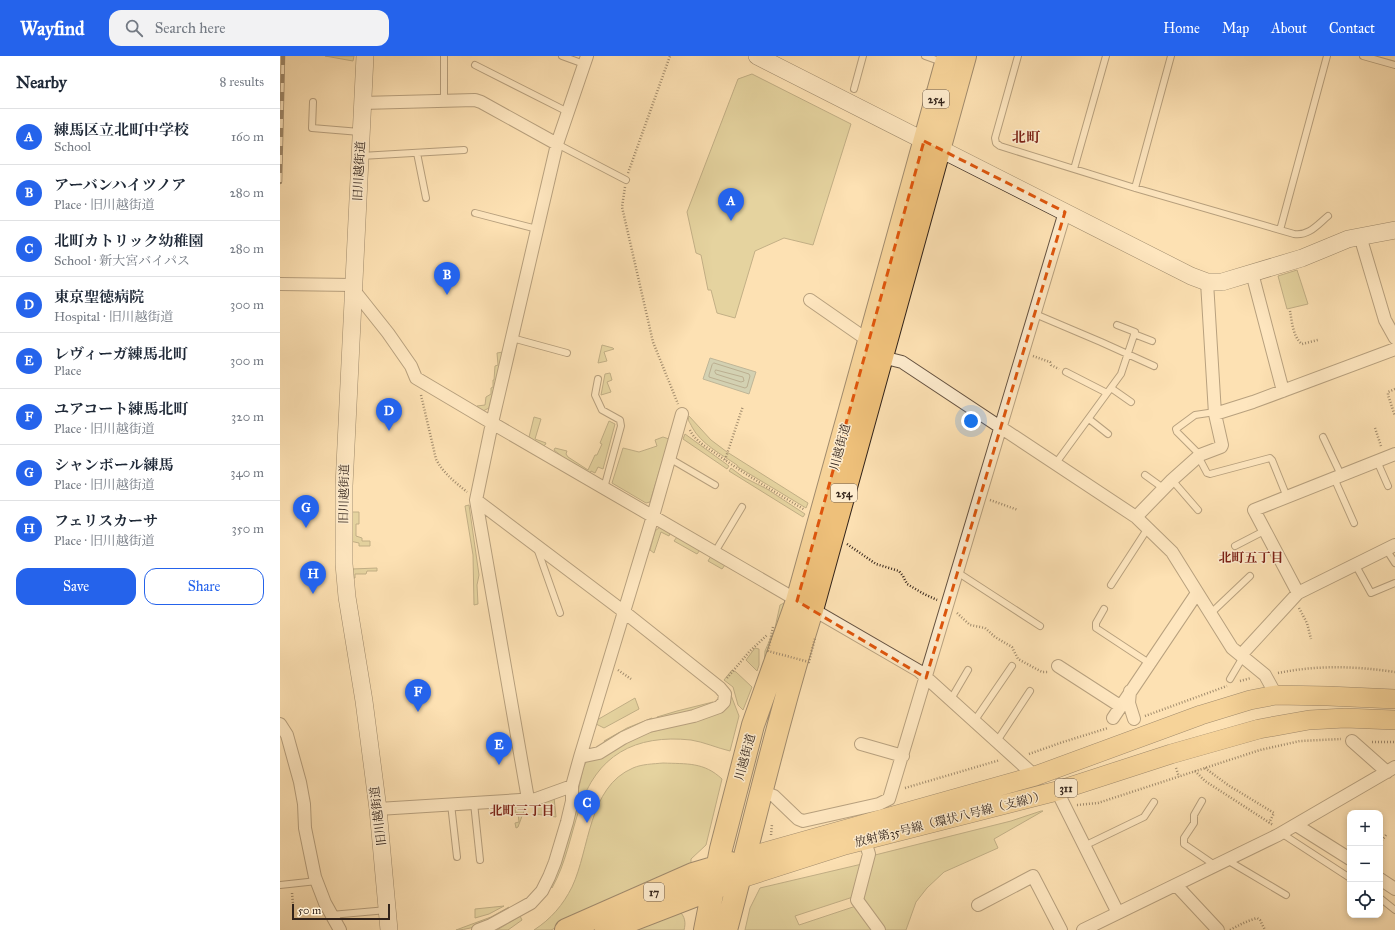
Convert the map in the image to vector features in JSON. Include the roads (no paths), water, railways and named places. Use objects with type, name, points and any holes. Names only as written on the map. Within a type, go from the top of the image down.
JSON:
[{"type":"highway","name":"川越街道","points":[[726,930],[787,692],[805,605],[932,145],[953,58]]},
{"type":"highway","name":"川越街道","points":[[705,930],[721,849],[753,725],[805,605]]},
{"type":"highway","name":"17","points":[[566,930],[694,874],[744,858]]},
{"type":"highway","name":"17","points":[[606,930],[739,879]]},
{"type":"main road","name":"放射第35号線（環状八号線（支線））","points":[[744,858],[1035,776],[1201,715],[1250,700],[1276,695],[1395,699]]},
{"type":"main road","name":"放射第35号線（環状八号線（支線））","points":[[739,879],[865,840],[1057,791],[1171,754],[1259,729],[1309,720],[1345,718],[1395,720]]},
{"type":"street","name":"旧川越街道","points":[[365,56],[360,132],[344,486],[344,564],[347,597],[364,701],[378,809],[389,930]]},
{"type":"street","points":[[757,56],[1191,276],[1207,282],[1222,282],[1302,258],[1348,239],[1395,230]]},
{"type":"street","points":[[528,799],[476,500],[492,423],[557,144],[586,60]]},
{"type":"street","points":[[362,103],[475,100],[557,144]]},
{"type":"street","points":[[761,791],[774,796],[798,819],[803,821],[879,804],[889,799],[1065,212]]},
{"type":"street","points":[[1360,236],[1385,320],[1393,331]]},
{"type":"street","points":[[1252,273],[1283,391]]},
{"type":"street","points":[[1136,517],[1168,484],[1199,456],[1221,447],[1222,445],[1215,413],[1207,282]]},
{"type":"street","points":[[280,284],[353,287],[388,333],[411,366],[417,378],[919,671],[975,720],[1035,776]]},
{"type":"street","points":[[810,300],[876,349],[902,362],[1136,517],[1172,552],[1232,648],[1265,675],[1276,695]]},
{"type":"street","points":[[1215,413],[1283,391],[1395,350]]},
{"type":"street","points":[[478,930],[491,925],[531,903],[542,891],[556,862],[572,801],[572,786],[580,757],[653,516],[682,414]]},
{"type":"street","points":[[1295,596],[1254,510],[1386,457]]},
{"type":"street","points":[[476,500],[623,611],[720,688],[725,694],[724,702],[718,707],[694,716],[649,726],[623,738],[599,753],[580,757]]},
{"type":"street","points":[[1242,656],[1295,596],[1355,564],[1391,547]]},
{"type":"street","points":[[1112,718],[1197,593]]},
{"type":"street","points":[[1055,669],[1120,706]]},
{"type":"street","points":[[1130,691],[1129,703],[1134,719]]},
{"type":"street","points":[[280,724],[287,735],[300,782],[304,804],[305,828],[316,881],[331,915],[340,930]]},
{"type":"street","points":[[1083,930],[1216,866],[1296,825],[1391,769],[1352,740]]},
{"type":"street","points":[[861,744],[903,756]]},
{"type":"street","points":[[378,809],[528,799],[536,798],[572,786]]},
{"type":"street","points":[[1057,791],[1118,913]]},
{"type":"street","points":[[1296,825],[1347,857]]},
{"type":"street","points":[[865,840],[869,854],[857,900],[879,930]]},
{"type":"street","points":[[978,905],[1033,876],[1061,930]]},
{"type":"street","points":[[1383,881],[1395,889]]},
{"type":"street","points":[[1176,885],[1218,930]]},
{"type":"lane","points":[[562,56],[586,60]]},
{"type":"lane","points":[[854,89],[863,56]]},
{"type":"lane","points":[[926,56],[929,58],[953,58]]},
{"type":"lane","points":[[1018,56],[995,138],[996,143],[1000,146],[1135,188],[1302,235],[1310,232],[1328,216]]},
{"type":"lane","points":[[1074,169],[1106,56]]},
{"type":"lane","points":[[1135,188],[1171,56]]},
{"type":"lane","points":[[1280,230],[1327,56]]},
{"type":"lane","points":[[1363,56],[1395,65]]},
{"type":"lane","points":[[444,57],[444,101]]},
{"type":"lane","points":[[475,65],[568,112]]},
{"type":"lane","points":[[313,102],[312,128],[360,132]]},
{"type":"lane","points":[[557,144],[626,180]]},
{"type":"lane","points":[[359,156],[464,150]]},
{"type":"lane","points":[[417,153],[426,198]]},
{"type":"lane","points":[[475,213],[537,229]]},
{"type":"lane","points":[[1035,314],[1154,366]]},
{"type":"lane","points":[[1117,325],[1134,331],[1134,334],[1152,341]]},
{"type":"lane","points":[[1056,463],[1121,374],[1134,334]]},
{"type":"lane","points":[[512,338],[567,353]]},
{"type":"lane","points":[[1066,372],[1131,402]]},
{"type":"lane","points":[[598,379],[595,395],[602,410],[620,420],[621,426],[604,488]]},
{"type":"lane","points":[[1215,413],[1201,413],[1195,415],[1176,429],[1199,456],[1207,473],[1210,474],[1270,458],[1287,497]]},
{"type":"lane","points":[[1089,419],[1108,434]]},
{"type":"lane","points":[[1323,437],[1354,523]]},
{"type":"lane","points":[[1386,457],[1388,486]]},
{"type":"lane","points":[[669,458],[715,485]]},
{"type":"lane","points":[[1145,475],[1168,484],[1198,510]]},
{"type":"lane","points":[[715,552],[742,507]]},
{"type":"lane","points":[[1111,585],[1148,528]]},
{"type":"lane","points":[[1235,546],[1264,531]]},
{"type":"lane","points":[[535,545],[560,613]]},
{"type":"lane","points":[[1391,547],[1395,563]]},
{"type":"lane","points":[[1355,564],[1371,594],[1395,582]]},
{"type":"lane","points":[[958,572],[1040,626]]},
{"type":"lane","points":[[1210,614],[1250,576]]},
{"type":"lane","points":[[1104,609],[1096,623],[1096,628],[1149,663]]},
{"type":"lane","points":[[1230,679],[1242,656]]},
{"type":"lane","points":[[975,720],[1012,666]]},
{"type":"lane","points":[[951,699],[968,670]]},
{"type":"lane","points":[[997,741],[1030,691]]},
{"type":"lane","points":[[1202,800],[1194,815],[1194,823],[1183,842],[1184,845],[1216,866]]},
{"type":"lane","points":[[1084,846],[1144,817],[1154,802]]},
{"type":"lane","points":[[474,803],[480,860]]},
{"type":"lane","points":[[451,804],[457,857]]},
{"type":"lane","points":[[1282,832],[1347,876]]},
{"type":"lane","points":[[1228,859],[1232,863],[1286,896]]},
{"type":"lane","points":[[280,885],[316,881]]},
{"type":"lane","points":[[1383,900],[1395,910]]},
{"type":"lane","points":[[331,915],[388,910]]},
{"type":"water","points":[[710,358],[756,372],[749,394],[703,379]]},
{"type":"railway","points":[[280,182],[283,56]]},
{"type":"place","name":"練馬区立北町中学校","points":[[731,221]]},
{"type":"place","name":"アーバンハイツノア","points":[[447,295]]},
{"type":"place","name":"東京聖徳病院","points":[[389,431]]},
{"type":"place","name":"シャンボール練馬","points":[[306,528]]},
{"type":"place","name":"フェリスカーサ","points":[[313,594]]},
{"type":"place","name":"ユアコート練馬北町","points":[[418,712]]},
{"type":"place","name":"レヴィーガ練馬北町","points":[[499,765]]},
{"type":"place","name":"北町カトリック幼稚園","points":[[587,823]]},
{"type":"district","name":"北町","points":[[1026,137]]},
{"type":"district","name":"北町五丁目","points":[[1251,558]]},
{"type":"district","name":"北町三丁目","points":[[522,811]]}]
